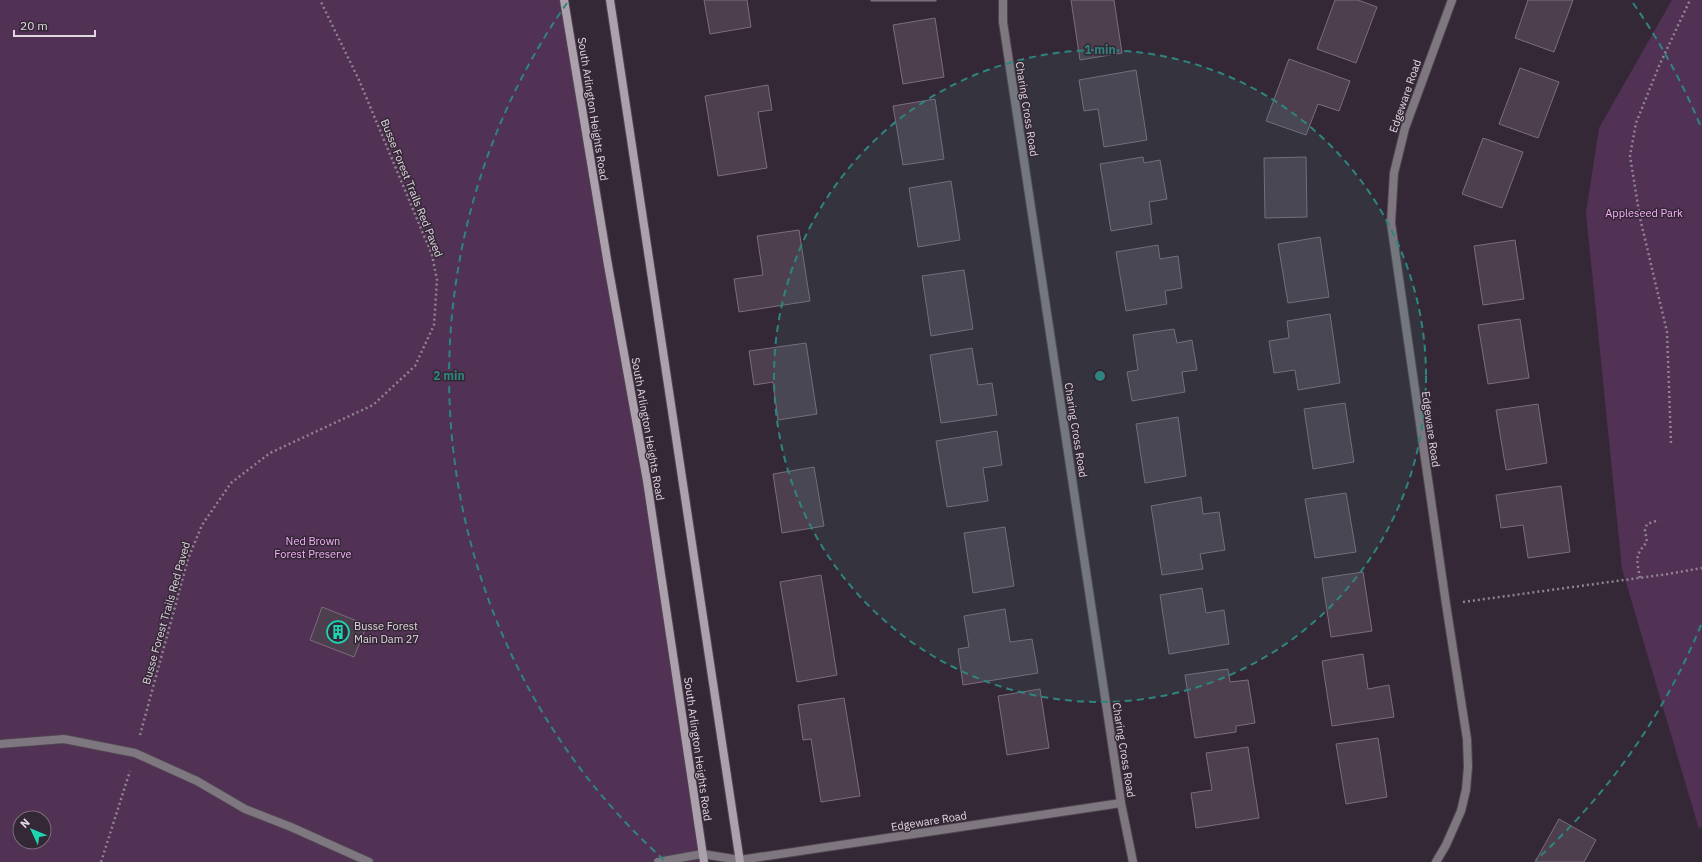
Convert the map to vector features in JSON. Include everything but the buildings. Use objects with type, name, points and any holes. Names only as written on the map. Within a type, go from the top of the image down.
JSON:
[{"type":"main road","name":"South Arlington Heights Road","points":[[564,0],[608,265],[647,481],[703,858]]},
{"type":"main road","points":[[610,0],[740,861]]},
{"type":"street","name":"Charing Cross Road","points":[[1003,0],[1003,22],[1121,803],[1133,862]]},
{"type":"street","name":"Edgeware Road","points":[[1436,862],[1446,845],[1461,811],[1466,790],[1468,767],[1467,739],[1391,223],[1394,173],[1405,128],[1452,0]]},
{"type":"street","points":[[0,744],[64,739],[135,753],[197,781],[245,809],[291,827],[369,862]]},
{"type":"street","name":"Edgeware Road","points":[[658,862],[703,858],[740,861],[1121,803]]},
{"type":"path","name":"Busse Forest Trails Red Paved","points":[[101,862],[135,753],[188,559],[202,525],[231,483],[270,453],[373,405],[415,366],[434,325],[437,280],[432,255],[359,80],[320,0]]},
{"type":"path","points":[[1671,443],[1667,332],[1640,218],[1630,156],[1636,123],[1659,66],[1690,0]]},
{"type":"path","points":[[1640,578],[1636,558],[1640,550],[1647,542],[1645,530],[1647,524],[1660,520]]},
{"type":"path","points":[[1446,604],[1640,578],[1702,568]]},
{"type":"green space","name":"Ned Brown Forest Preserve","points":[[0,0],[564,0],[642,453],[705,862],[0,862]]},
{"type":"green space","name":"Appleseed Park","points":[[1672,0],[1702,0],[1702,826],[1699,829],[1622,569],[1586,213],[1599,128]]},
{"type":"place","name":"Busse Forest Main Dam 27","points":[[338,632]]}]
